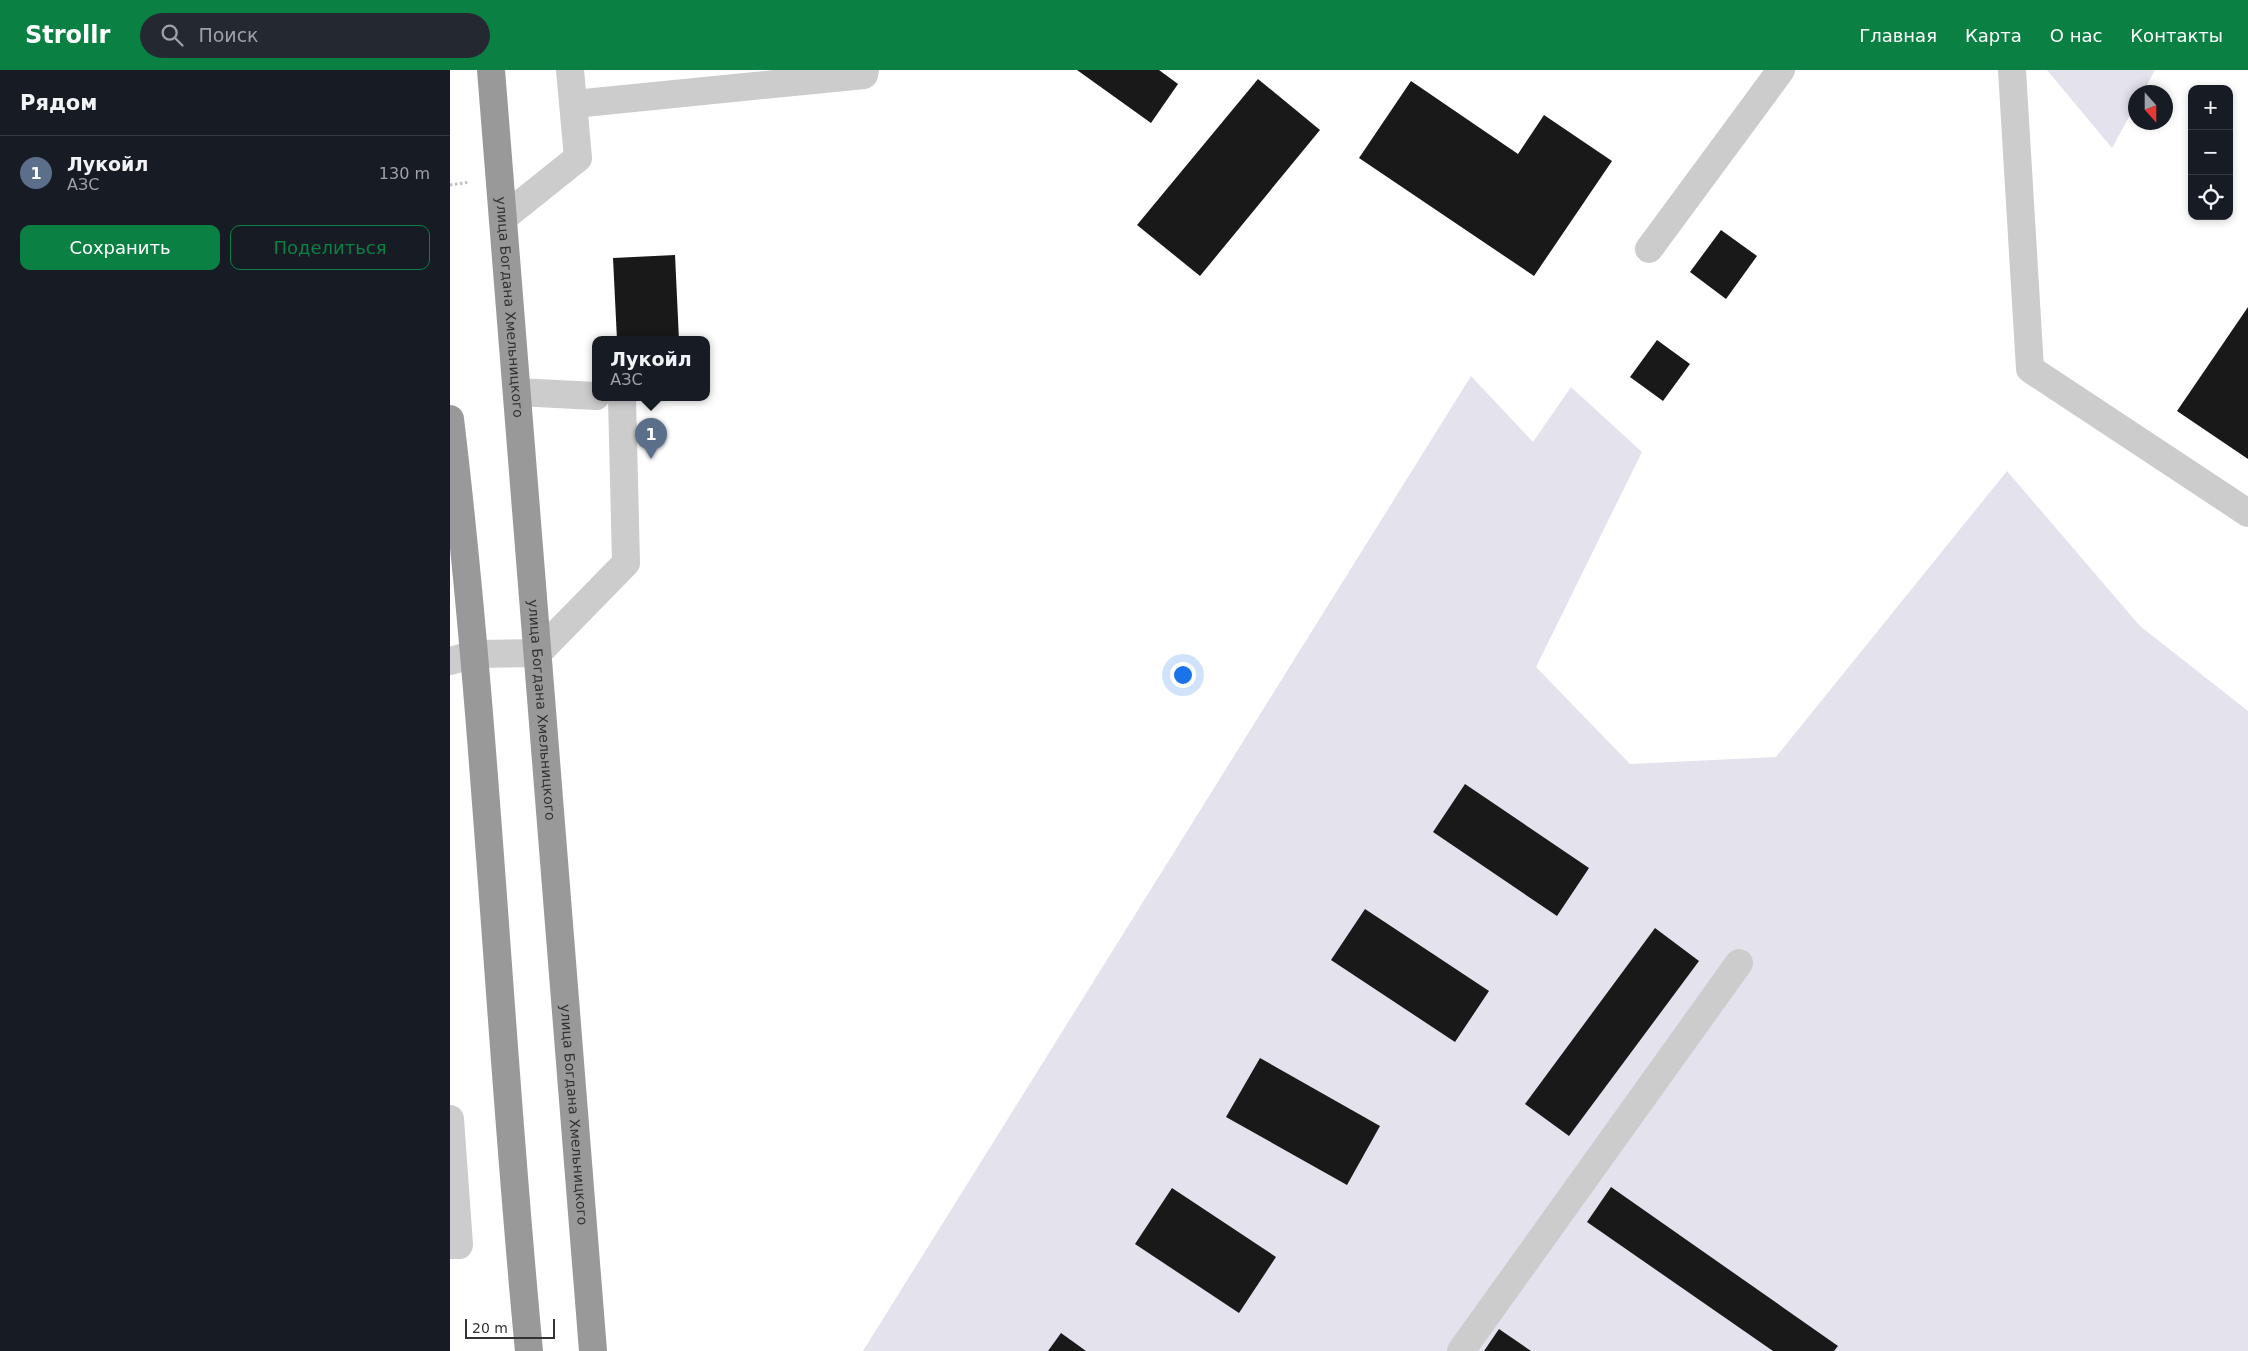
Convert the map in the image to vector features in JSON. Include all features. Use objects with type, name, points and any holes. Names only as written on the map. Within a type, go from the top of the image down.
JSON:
[{"type":"highway","name":"улица Богдана Хмельницкого","points":[[491,70],[593,1351]]},
{"type":"highway","points":[[450,419],[462,658],[529,1351]]},
{"type":"lane","points":[[503,218],[578,158],[570,70]]},
{"type":"lane","points":[[574,104],[864,76],[865,70]]},
{"type":"lane","points":[[1649,249],[1781,70]]},
{"type":"lane","points":[[2012,70],[2030,369],[2248,513]]},
{"type":"lane","points":[[517,392],[592,396]]},
{"type":"lane","points":[[462,658],[538,653],[626,563],[622,401]]},
{"type":"lane","points":[[1461,1351],[1739,963]]},
{"type":"lane","points":[[450,1119],[459,1245],[450,1245]]},
{"type":"shaded area","points":[[2047,70],[2155,70],[2147,85],[2128,85],[2128,119],[2112,148]]},
{"type":"shaded area","points":[[1471,376],[1533,442],[1571,387],[1642,452],[1536,667],[1630,764],[1776,757],[2007,471],[2140,626],[2248,711],[2248,1351],[863,1351]]},
{"type":"building","points":[[1077,70],[1159,70],[1178,84],[1151,123]]},
{"type":"building","points":[[1258,79],[1320,130],[1200,276],[1137,225]]},
{"type":"building","points":[[1411,81],[1518,154],[1544,115],[1612,161],[1534,276],[1359,158]]},
{"type":"building","points":[[1721,230],[1757,256],[1726,299],[1690,272]]},
{"type":"building","points":[[675,255],[679,336],[617,336],[613,258]]},
{"type":"building","points":[[2248,307],[2248,459],[2177,411]]},
{"type":"building","points":[[1657,340],[1690,364],[1663,401],[1630,377]]},
{"type":"building","points":[[1465,784],[1589,868],[1557,916],[1433,832]]},
{"type":"building","points":[[1365,909],[1489,991],[1455,1042],[1331,960]]},
{"type":"building","points":[[1655,928],[1699,961],[1569,1136],[1525,1104]]},
{"type":"building","points":[[1260,1058],[1380,1126],[1347,1185],[1226,1117]]},
{"type":"building","points":[[1611,1187],[1838,1346],[1834,1351],[1773,1351],[1587,1222]]},
{"type":"building","points":[[1172,1188],[1276,1257],[1239,1313],[1135,1244]]},
{"type":"building","points":[[1499,1329],[1531,1351],[1484,1351]]},
{"type":"building","points":[[1061,1333],[1086,1351],[1048,1351]]},
{"type":"place","name":"Лукойл","points":[[651,459]]}]
